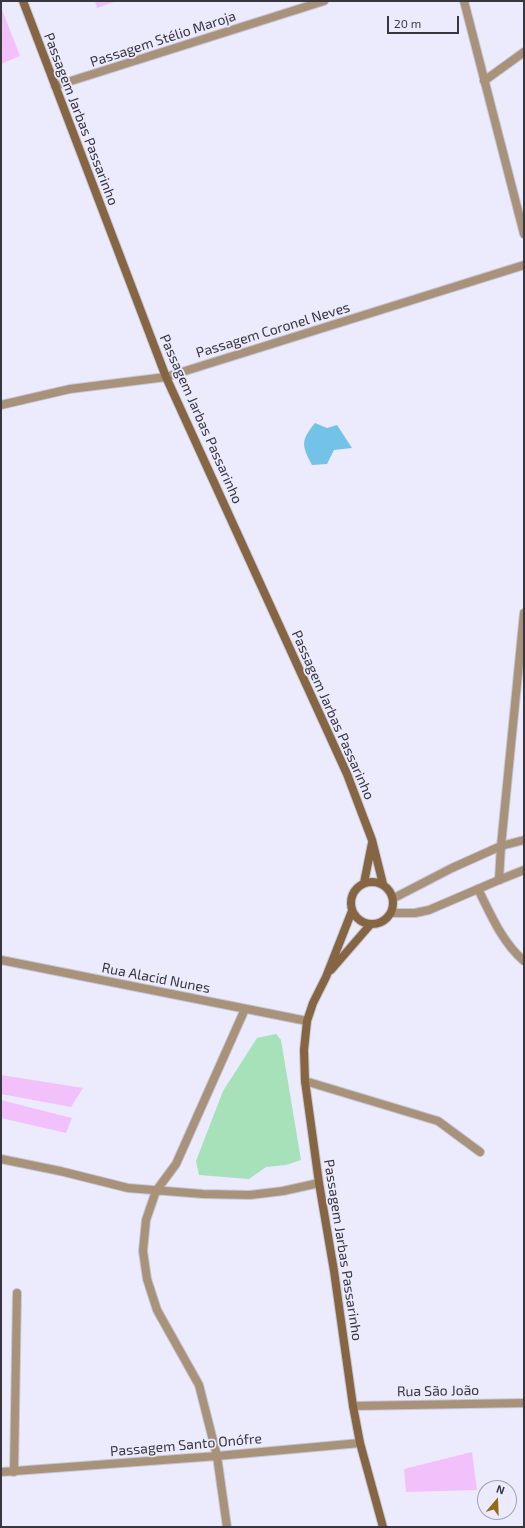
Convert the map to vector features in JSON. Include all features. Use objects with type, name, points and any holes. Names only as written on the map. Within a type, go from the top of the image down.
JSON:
[{"type":"main road","name":"Passagem Jarbas Passarinho","points":[[23,1],[166,376],[347,774],[372,840],[383,884]]},
{"type":"main road","points":[[364,883],[372,840]]},
{"type":"main road","points":[[373,881],[383,884],[390,890],[394,898],[394,906],[391,913],[386,920],[378,924],[370,924],[359,920],[352,911],[351,900],[355,890],[364,883],[373,881]]},
{"type":"main road","name":"Passagem Jarbas Passarinho","points":[[352,911],[326,977],[313,1003],[307,1021],[304,1050],[305,1081],[353,1406],[360,1443],[383,1527]]},
{"type":"main road","name":"Passagem Jarbas Passarinho","points":[[326,977],[370,924]]},
{"type":"street","name":"Passagem Stélio Maroja","points":[[55,86],[324,1]]},
{"type":"street","points":[[464,1],[524,233]]},
{"type":"street","points":[[484,81],[524,52]]},
{"type":"street","name":"Passagem Coronel Neves","points":[[1,405],[70,389],[166,376],[524,264]]},
{"type":"street","points":[[499,880],[500,846],[524,613]]},
{"type":"street","points":[[394,898],[452,868],[500,846],[524,840]]},
{"type":"street","points":[[391,913],[415,913],[429,910],[524,870]]},
{"type":"street","points":[[478,889],[500,934],[516,954],[524,961]]},
{"type":"street","name":"Rua Alacid Nunes","points":[[1,960],[307,1021]]},
{"type":"street","points":[[227,1527],[217,1456],[199,1385],[157,1310],[147,1279],[143,1251],[146,1220],[156,1191],[176,1164],[245,1009]]},
{"type":"street","points":[[305,1081],[438,1121],[480,1152]]},
{"type":"street","points":[[1,1159],[60,1171],[128,1188],[156,1191],[250,1195],[283,1191],[319,1182]]},
{"type":"street","points":[[14,1472],[16,1293]]},
{"type":"street","name":"Rua São João","points":[[353,1406],[524,1403]]},
{"type":"street","name":"Passagem Santo Onófre","points":[[1,1472],[217,1456],[360,1443]]},
{"type":"green space","points":[[276,1034],[281,1040],[301,1160],[286,1165],[266,1167],[249,1179],[199,1175],[196,1161],[223,1091],[257,1038]]},
{"type":"water","points":[[315,423],[327,428],[337,425],[352,448],[334,450],[327,464],[312,465],[306,453],[304,444],[307,434]]},
{"type":"building","points":[[95,1],[117,1],[97,8]]},
{"type":"building","points":[[1,7],[20,56],[1,64]]},
{"type":"building","points":[[1,1075],[83,1088],[71,1107],[1,1094]]},
{"type":"building","points":[[1,1100],[72,1118],[66,1133],[1,1118]]},
{"type":"building","points":[[472,1452],[477,1490],[406,1492],[404,1469]]}]
